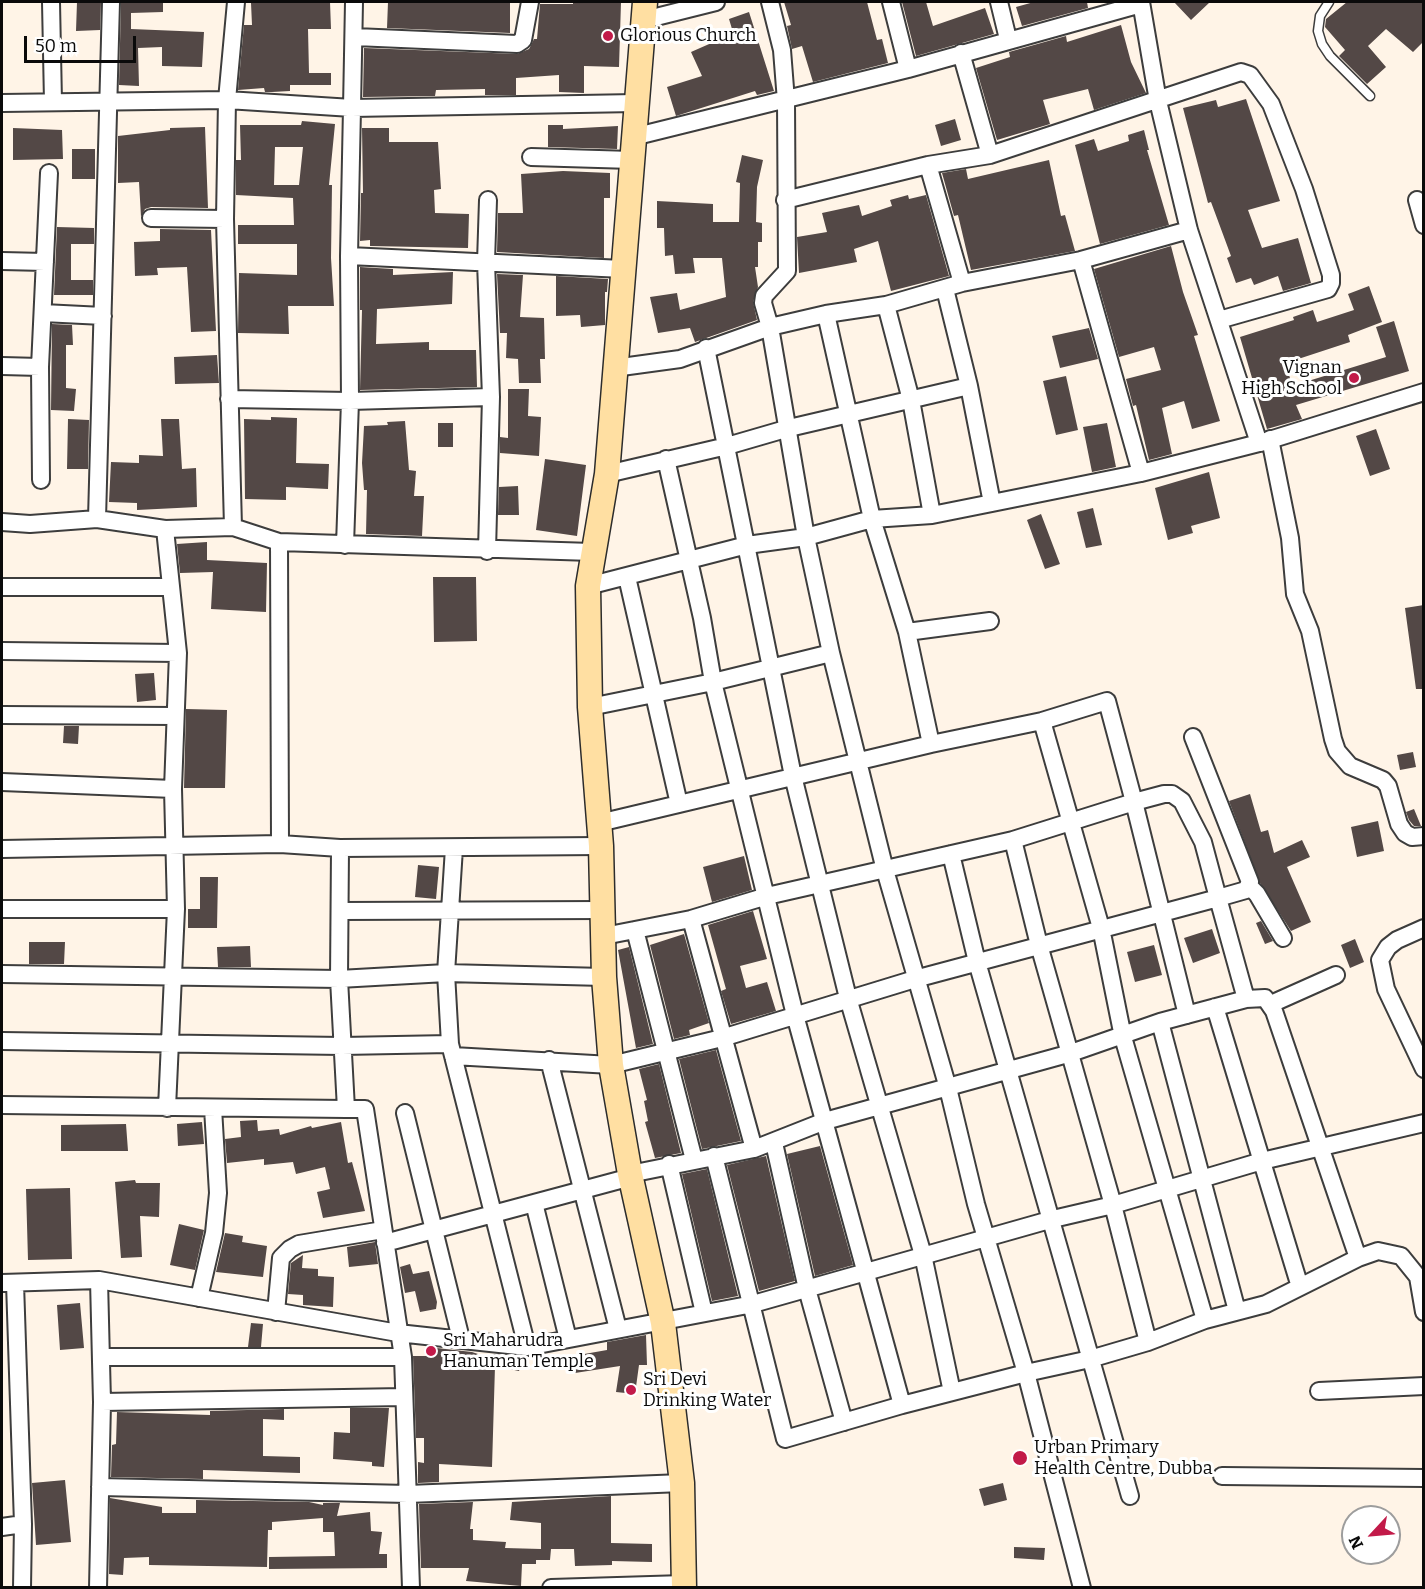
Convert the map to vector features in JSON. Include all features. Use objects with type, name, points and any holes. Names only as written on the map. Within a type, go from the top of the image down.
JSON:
[{"type":"main road","points":[[644,11],[607,474],[588,586],[590,707],[600,834],[604,977],[611,1065],[630,1175],[663,1323],[682,1483],[684,1586]]},
{"type":"street","points":[[51,2],[53,102]]},
{"type":"street","points":[[98,519],[111,2]]},
{"type":"street","points":[[233,527],[225,219],[226,100],[236,2]]},
{"type":"street","points":[[345,545],[350,401],[349,256],[354,2]]},
{"type":"street","points":[[355,37],[517,44],[523,40],[530,2]]},
{"type":"street","points":[[644,11],[716,2]]},
{"type":"street","points":[[770,2],[782,50],[786,101],[787,271],[763,299],[789,428],[806,537],[831,653],[885,870],[948,1088],[1082,1587]]},
{"type":"street","points":[[891,2],[908,69]]},
{"type":"street","points":[[999,2],[1008,39]]},
{"type":"street","points":[[531,157],[633,149],[786,101],[1141,3],[1158,101],[1189,230],[1265,441],[1290,538],[1295,594],[1310,631],[1333,740],[1337,751],[1350,766],[1383,780],[1388,786],[1399,824],[1405,832],[1412,837],[1424,836]]},
{"type":"street","points":[[961,53],[990,155]]},
{"type":"street","points":[[785,200],[928,165],[990,155],[1241,72],[1250,75],[1271,104],[1304,189],[1331,275],[1328,289],[1220,320]]},
{"type":"street","points":[[2,103],[110,104],[226,100],[352,108],[636,103]]},
{"type":"street","points":[[928,165],[962,283]]},
{"type":"street","points":[[41,480],[40,367],[49,173]]},
{"type":"street","points":[[487,550],[491,397],[486,262],[488,200]]},
{"type":"street","points":[[1417,200],[1424,225]]},
{"type":"street","points":[[151,219],[225,219]]},
{"type":"street","points":[[614,368],[680,359],[770,327],[826,314],[886,305],[962,283],[1081,260],[1189,230]]},
{"type":"street","points":[[349,256],[623,269]]},
{"type":"street","points":[[1081,260],[1141,473]]},
{"type":"street","points":[[2,261],[45,262]]},
{"type":"street","points":[[945,289],[969,386],[992,503]]},
{"type":"street","points":[[886,305],[911,400],[932,515]]},
{"type":"street","points":[[43,313],[103,316]]},
{"type":"street","points":[[826,314],[872,519],[907,633],[931,744]]},
{"type":"street","points":[[706,348],[793,776],[848,998],[923,1255],[952,1392]]},
{"type":"street","points":[[2,366],[40,367]]},
{"type":"street","points":[[607,474],[727,446],[849,413],[969,386]]},
{"type":"street","points":[[588,586],[747,545],[806,537],[872,519],[932,515],[1141,473],[1265,441],[1424,392]]},
{"type":"street","points":[[229,399],[350,401],[491,397]]},
{"type":"street","points":[[666,459],[702,618],[713,682],[795,1015],[902,1405]]},
{"type":"street","points":[[2,522],[30,524],[98,519],[165,529],[233,527],[279,542],[592,552]]},
{"type":"street","points":[[165,529],[178,653],[172,847],[176,909],[171,978],[167,1108]]},
{"type":"street","points":[[279,542],[280,844]]},
{"type":"street","points":[[627,577],[679,804]]},
{"type":"street","points":[[2,587],[171,586]]},
{"type":"street","points":[[907,633],[990,621]]},
{"type":"street","points":[[2,651],[178,653]]},
{"type":"street","points":[[590,707],[653,696],[831,653]]},
{"type":"street","points":[[2,849],[280,844],[340,848],[454,848],[600,834],[679,804],[931,744],[1042,721],[1107,701],[1163,911],[1187,1015]]},
{"type":"street","points":[[2,715],[175,716]]},
{"type":"street","points":[[1042,721],[1073,823],[1101,928],[1123,1037],[1205,1320]]},
{"type":"street","points":[[1193,737],[1249,886],[1257,894],[1283,938]]},
{"type":"street","points":[[2,769],[2,791]]},
{"type":"street","points":[[2,782],[173,789]]},
{"type":"street","points":[[604,936],[691,919],[767,896],[1013,840],[1134,802],[1172,794],[1182,801],[1203,842],[1246,999]]},
{"type":"street","points":[[1013,840],[1039,945],[1113,1205],[1148,1342]]},
{"type":"street","points":[[340,848],[339,980],[346,1109]]},
{"type":"street","points":[[454,848],[446,973],[451,1050],[527,1347]]},
{"type":"street","points":[[951,854],[977,962],[1053,1219],[1090,1359],[1130,1496]]},
{"type":"street","points":[[2,1041],[342,1046],[451,1050],[611,1065],[722,1038],[848,998],[1163,911],[1218,898],[1246,890],[1249,886]]},
{"type":"street","points":[[2,909],[176,909]]},
{"type":"street","points":[[340,911],[603,910]]},
{"type":"street","points":[[691,919],[754,1149]]},
{"type":"street","points":[[1424,928],[1398,939],[1388,947],[1380,960],[1386,989],[1417,1039],[1424,1069]]},
{"type":"street","points":[[635,930],[694,1160]]},
{"type":"street","points":[[2,974],[339,980],[446,973],[604,977]]},
{"type":"street","points":[[1271,1004],[1336,975]]},
{"type":"street","points":[[276,1312],[281,1258],[298,1244],[384,1237],[434,1230],[669,1164],[754,1149],[825,1121],[880,1108],[1008,1069],[1071,1053],[1123,1037],[1160,1022],[1246,999],[1265,998],[1271,1004],[1358,1258]]},
{"type":"street","points":[[1215,1007],[1300,1287]]},
{"type":"street","points":[[1160,1022],[1237,1311]]},
{"type":"street","points":[[549,1060],[584,1189],[618,1329]]},
{"type":"street","points":[[2,1105],[365,1109],[403,1357],[411,1587]]},
{"type":"street","points":[[199,1298],[214,1233],[218,1193],[213,1108]]},
{"type":"street","points":[[405,1113],[461,1339]]},
{"type":"street","points":[[22,1587],[23,1524],[8,1283],[99,1280],[398,1333],[527,1347],[618,1329],[663,1323],[753,1304],[1053,1219],[1113,1205],[1167,1187],[1262,1161],[1424,1124]]},
{"type":"street","points":[[774,1143],[807,1289],[844,1422]]},
{"type":"street","points":[[714,1156],[753,1304],[785,1439],[902,1405],[1090,1359],[1148,1342],[1205,1320],[1266,1304],[1358,1258],[1378,1251],[1401,1256],[1421,1274],[1424,1312]]},
{"type":"street","points":[[669,1164],[704,1313]]},
{"type":"street","points":[[534,1203],[568,1339]]},
{"type":"street","points":[[98,1587],[102,1402],[99,1280]]},
{"type":"street","points":[[101,1358],[403,1357]]},
{"type":"street","points":[[1319,1391],[1424,1386]]},
{"type":"street","points":[[102,1402],[404,1397]]},
{"type":"street","points":[[1222,1476],[1424,1478]]},
{"type":"street","points":[[100,1487],[408,1494],[682,1483]]},
{"type":"street","points":[[2,1527],[23,1524]]},
{"type":"street","points":[[551,1587],[684,1586]]},
{"type":"lane","points":[[1329,2],[1320,16],[1318,31],[1322,44],[1330,56],[1370,96]]},
{"type":"building","points":[[77,2],[101,2],[100,30],[76,31]]},
{"type":"building","points":[[121,2],[163,2],[163,12],[131,13],[131,29],[204,32],[202,67],[162,66],[162,47],[138,48],[139,86],[119,85]]},
{"type":"building","points":[[330,2],[331,29],[308,29],[309,73],[331,73],[331,85],[290,85],[290,91],[272,92],[265,92],[264,88],[238,90],[244,25],[252,25],[251,3]]},
{"type":"building","points":[[388,2],[510,2],[510,33],[387,28]]},
{"type":"building","points":[[573,2],[621,2],[619,67],[584,66],[584,93],[559,92],[559,75],[516,78],[516,95],[485,95],[485,89],[436,90],[435,96],[363,97],[364,48],[517,54],[529,49],[534,39],[537,39],[540,4],[573,4]]},
{"type":"building","points":[[784,2],[867,2],[877,40],[882,39],[888,63],[813,82],[802,46],[792,49],[787,26],[791,25]]},
{"type":"building","points":[[902,2],[926,2],[933,26],[985,8],[994,34],[916,56]]},
{"type":"building","points":[[1034,2],[1087,2],[1088,8],[1022,26],[1016,7]]},
{"type":"building","points":[[1174,2],[1210,2],[1191,20]]},
{"type":"building","points":[[1347,2],[1424,2],[1424,41],[1413,52],[1386,29],[1368,46],[1386,67],[1367,84],[1339,56],[1345,50],[1325,27],[1326,19]]},
{"type":"building","points":[[749,12],[774,91],[757,95],[755,91],[676,116],[667,87],[702,76],[691,52],[716,41],[714,36],[732,29],[729,19]]},
{"type":"building","points":[[1121,25],[1131,62],[1146,93],[1094,110],[1088,89],[1043,100],[1050,124],[997,140],[976,68],[1010,57],[1009,52],[1066,36],[1067,42]]},
{"type":"building","points":[[1246,99],[1280,201],[1248,210],[1262,248],[1298,238],[1311,283],[1283,291],[1278,276],[1254,285],[1251,278],[1236,283],[1227,258],[1231,256],[1211,202],[1208,203],[1183,108],[1216,100],[1218,107]]},
{"type":"building","points":[[955,119],[961,140],[941,146],[935,125]]},
{"type":"building","points":[[302,121],[335,124],[329,185],[332,185],[331,258],[334,306],[288,306],[289,334],[238,333],[239,273],[297,275],[297,244],[238,244],[238,225],[294,225],[293,198],[236,195],[236,160],[241,160],[240,125],[301,125]],"holes":[[[275,147],[303,147],[299,185],[274,185]]]},
{"type":"building","points":[[548,125],[563,125],[563,129],[618,126],[617,149],[548,147]]},
{"type":"building","points":[[205,127],[208,208],[151,207],[145,209],[141,217],[139,182],[118,183],[118,136],[170,130],[170,128]]},
{"type":"building","points":[[13,128],[62,130],[63,159],[13,160]]},
{"type":"building","points":[[362,128],[389,128],[389,142],[438,142],[441,189],[434,190],[435,213],[469,214],[468,248],[370,246],[370,240],[360,241],[361,193],[363,193]]},
{"type":"building","points":[[1144,130],[1149,150],[1147,150],[1169,225],[1100,244],[1075,145],[1094,139],[1098,151],[1129,141],[1128,135]]},
{"type":"building","points":[[72,149],[95,149],[95,179],[72,179]]},
{"type":"building","points":[[742,155],[763,160],[757,187],[756,222],[762,223],[762,242],[758,242],[758,267],[755,267],[758,287],[753,302],[757,320],[695,342],[690,328],[658,333],[650,297],[677,293],[680,310],[726,297],[722,258],[693,258],[695,273],[675,274],[673,255],[665,256],[664,228],[657,228],[657,201],[713,204],[713,222],[739,222],[740,183],[736,182]]},
{"type":"building","points":[[1049,160],[1061,216],[1065,215],[1075,251],[971,270],[958,215],[954,216],[942,173],[966,169],[968,179]]},
{"type":"building","points":[[563,171],[610,173],[610,198],[604,198],[604,258],[497,252],[498,213],[523,213],[521,174]]},
{"type":"building","points":[[908,195],[909,199],[926,195],[949,276],[891,291],[878,241],[854,249],[857,262],[799,273],[797,237],[827,232],[822,213],[859,205],[862,216],[892,206],[890,200]]},
{"type":"building","points":[[57,227],[94,228],[94,244],[71,244],[71,280],[93,280],[93,295],[54,295]]},
{"type":"building","points":[[160,229],[211,230],[216,331],[191,332],[187,267],[157,268],[158,275],[135,276],[134,242],[160,241]]},
{"type":"building","points":[[1171,246],[1183,292],[1198,335],[1194,336],[1220,421],[1192,429],[1184,401],[1162,408],[1172,454],[1149,460],[1136,405],[1133,406],[1126,379],[1161,370],[1154,347],[1119,357],[1094,269]]},
{"type":"building","points":[[360,267],[393,269],[393,275],[453,272],[452,304],[377,309],[376,344],[429,342],[429,350],[476,350],[477,387],[360,390],[362,310],[360,310]]},
{"type":"building","points":[[497,274],[523,275],[520,317],[544,318],[545,359],[540,359],[541,383],[519,383],[518,359],[506,358],[507,333],[500,333]]},
{"type":"building","points":[[556,276],[608,279],[607,292],[605,292],[605,325],[581,327],[580,315],[556,316]]},
{"type":"building","points":[[1369,286],[1382,322],[1348,335],[1350,342],[1286,363],[1292,386],[1386,357],[1376,327],[1394,321],[1409,371],[1296,405],[1302,419],[1267,429],[1240,337],[1294,320],[1293,317],[1313,310],[1317,322],[1354,310],[1348,294]]},
{"type":"building","points":[[52,324],[72,325],[73,345],[66,345],[66,388],[76,389],[74,411],[51,410]]},
{"type":"building","points":[[1089,328],[1098,359],[1060,368],[1052,336]]},
{"type":"building","points":[[217,355],[219,383],[175,384],[174,357]]},
{"type":"building","points":[[1066,376],[1078,430],[1056,435],[1043,381]]},
{"type":"building","points":[[508,389],[529,389],[528,416],[541,417],[539,456],[500,453],[500,437],[508,438]]},
{"type":"building","points":[[271,417],[297,418],[296,463],[329,464],[328,489],[286,487],[286,500],[245,499],[244,419],[271,420]]},
{"type":"building","points":[[68,419],[89,420],[88,469],[67,469]]},
{"type":"building","points":[[161,419],[179,419],[182,469],[196,468],[197,507],[137,510],[137,503],[109,502],[111,462],[139,463],[139,455],[163,456]]},
{"type":"building","points":[[405,421],[409,470],[416,471],[414,496],[424,496],[422,536],[366,534],[367,490],[364,490],[362,463],[364,426],[388,425],[387,422]]},
{"type":"building","points":[[438,423],[453,423],[453,447],[438,447]]},
{"type":"building","points":[[1107,423],[1116,467],[1092,472],[1083,427]]},
{"type":"building","points":[[1376,429],[1390,469],[1370,476],[1356,436]]},
{"type":"building","points":[[545,459],[586,465],[577,536],[536,530]]},
{"type":"building","points":[[1209,472],[1220,518],[1191,526],[1193,533],[1168,540],[1155,488]]},
{"type":"building","points":[[518,486],[519,515],[498,515],[499,487]]},
{"type":"building","points":[[1093,508],[1102,545],[1086,548],[1077,512]]},
{"type":"building","points":[[1041,514],[1060,564],[1045,569],[1027,520]]},
{"type":"building","points":[[207,542],[207,560],[267,563],[266,612],[211,609],[213,572],[180,573],[177,544]]},
{"type":"building","points":[[433,577],[476,577],[477,641],[434,642]]},
{"type":"building","points":[[1424,605],[1424,689],[1416,689],[1405,608]]},
{"type":"building","points":[[154,673],[156,700],[137,702],[135,674]]},
{"type":"building","points":[[186,709],[227,710],[225,788],[184,788]]},
{"type":"building","points":[[64,726],[79,726],[78,744],[63,743]]},
{"type":"building","points":[[1413,752],[1416,767],[1400,770],[1397,755]]},
{"type":"building","points":[[1250,794],[1261,832],[1268,830],[1274,853],[1302,840],[1310,857],[1287,867],[1311,922],[1291,931],[1260,883],[1229,801]]},
{"type":"building","points":[[1414,809],[1421,826],[1414,826],[1409,820],[1406,812]]},
{"type":"building","points":[[1378,821],[1384,851],[1357,857],[1351,827]]},
{"type":"building","points":[[744,856],[752,890],[712,902],[703,867]]},
{"type":"building","points":[[418,865],[439,867],[436,899],[415,897]]},
{"type":"building","points":[[200,877],[218,877],[217,928],[188,928],[188,909],[200,909]]},
{"type":"building","points":[[753,911],[767,959],[740,966],[746,988],[767,982],[776,1011],[731,1024],[721,991],[726,989],[708,925]]},
{"type":"building","points":[[1261,921],[1273,941],[1265,944],[1256,923]]},
{"type":"building","points":[[1212,929],[1220,953],[1193,963],[1184,938]]},
{"type":"building","points":[[684,934],[709,1023],[689,1030],[690,1035],[674,1039],[650,945]]},
{"type":"building","points":[[1355,939],[1364,962],[1350,968],[1341,945]]},
{"type":"building","points":[[29,942],[65,942],[64,964],[29,964]]},
{"type":"building","points":[[1154,945],[1162,975],[1135,982],[1127,952]]},
{"type":"building","points":[[250,946],[251,967],[218,967],[217,947]]},
{"type":"building","points":[[629,947],[653,1044],[636,1048],[618,950]]},
{"type":"building","points":[[716,1050],[741,1141],[702,1149],[679,1059]]},
{"type":"building","points":[[659,1064],[681,1153],[655,1158],[645,1122],[648,1121],[644,1101],[647,1100],[639,1069]]},
{"type":"building","points":[[257,1120],[258,1131],[279,1129],[280,1135],[311,1126],[312,1128],[341,1122],[348,1163],[352,1162],[365,1211],[323,1218],[317,1192],[330,1189],[325,1167],[296,1174],[293,1162],[264,1165],[264,1159],[227,1163],[225,1139],[241,1137],[240,1121]]},
{"type":"building","points":[[202,1122],[204,1144],[178,1146],[177,1124]]},
{"type":"building","points":[[126,1124],[128,1151],[61,1151],[61,1125]]},
{"type":"building","points":[[820,1146],[853,1265],[815,1276],[787,1154]]},
{"type":"building","points":[[766,1156],[795,1281],[759,1291],[727,1165]]},
{"type":"building","points":[[707,1169],[738,1296],[712,1301],[682,1174]]},
{"type":"building","points":[[135,1180],[136,1183],[160,1183],[159,1217],[140,1216],[142,1257],[121,1258],[115,1182]]},
{"type":"building","points":[[70,1188],[72,1259],[28,1260],[26,1189]]},
{"type":"building","points":[[179,1224],[204,1230],[195,1270],[170,1265]]},
{"type":"building","points":[[225,1233],[243,1236],[242,1242],[267,1246],[263,1277],[216,1272]]},
{"type":"building","points":[[375,1242],[378,1264],[349,1267],[347,1247]]},
{"type":"building","points":[[303,1255],[302,1268],[318,1269],[318,1276],[334,1277],[333,1307],[303,1305],[303,1295],[288,1294],[291,1263]]},
{"type":"building","points":[[410,1264],[413,1274],[429,1271],[437,1302],[436,1309],[420,1312],[415,1291],[405,1293],[400,1267]]},
{"type":"building","points":[[80,1303],[84,1348],[60,1350],[57,1305]]},
{"type":"building","points":[[251,1323],[263,1324],[261,1347],[248,1347]]},
{"type":"building","points":[[646,1335],[647,1365],[639,1365],[635,1394],[616,1392],[620,1366],[575,1373],[573,1356],[607,1350],[607,1342]]},
{"type":"building","points":[[428,1347],[472,1352],[484,1356],[496,1354],[523,1359],[519,1371],[495,1366],[492,1467],[439,1464],[439,1482],[418,1483],[418,1462],[424,1463],[424,1438],[416,1438],[413,1356],[427,1356]]},
{"type":"building","points":[[350,1408],[389,1408],[384,1467],[372,1466],[372,1462],[333,1459],[334,1432],[350,1433]]},
{"type":"building","points":[[284,1409],[284,1420],[263,1419],[263,1456],[300,1457],[300,1473],[203,1470],[203,1479],[111,1477],[112,1445],[116,1444],[117,1412],[210,1415],[210,1411]]},
{"type":"building","points":[[65,1480],[71,1542],[36,1545],[32,1483]]},
{"type":"building","points":[[1003,1483],[1007,1500],[984,1506],[979,1489]]},
{"type":"building","points":[[611,1496],[611,1543],[652,1544],[652,1562],[612,1561],[612,1565],[575,1566],[574,1549],[551,1549],[550,1560],[536,1560],[536,1564],[522,1564],[521,1586],[466,1581],[469,1568],[421,1568],[419,1504],[473,1502],[470,1529],[473,1529],[473,1540],[506,1542],[505,1548],[541,1549],[541,1523],[510,1520],[512,1502]]},
{"type":"building","points":[[110,1498],[162,1507],[162,1513],[196,1513],[196,1500],[309,1502],[323,1505],[323,1503],[340,1503],[337,1516],[370,1512],[371,1531],[382,1532],[379,1554],[387,1554],[387,1568],[269,1569],[269,1557],[335,1556],[334,1532],[323,1532],[323,1518],[272,1522],[272,1530],[268,1530],[267,1567],[149,1565],[149,1557],[124,1558],[123,1575],[109,1574]]},
{"type":"building","points":[[1014,1547],[1045,1548],[1044,1560],[1014,1558]]},
{"type":"place","name":"Glorious Church","points":[[608,36]]},
{"type":"place","name":"Vignan High School","points":[[1354,378]]},
{"type":"place","name":"Sri Maharudra Hanuman Temple","points":[[431,1351]]},
{"type":"place","name":"Sri Devi Drinking Water","points":[[631,1390]]},
{"type":"place","name":"Urban Primary Health Centre, Dubba","points":[[1020,1458]]}]
